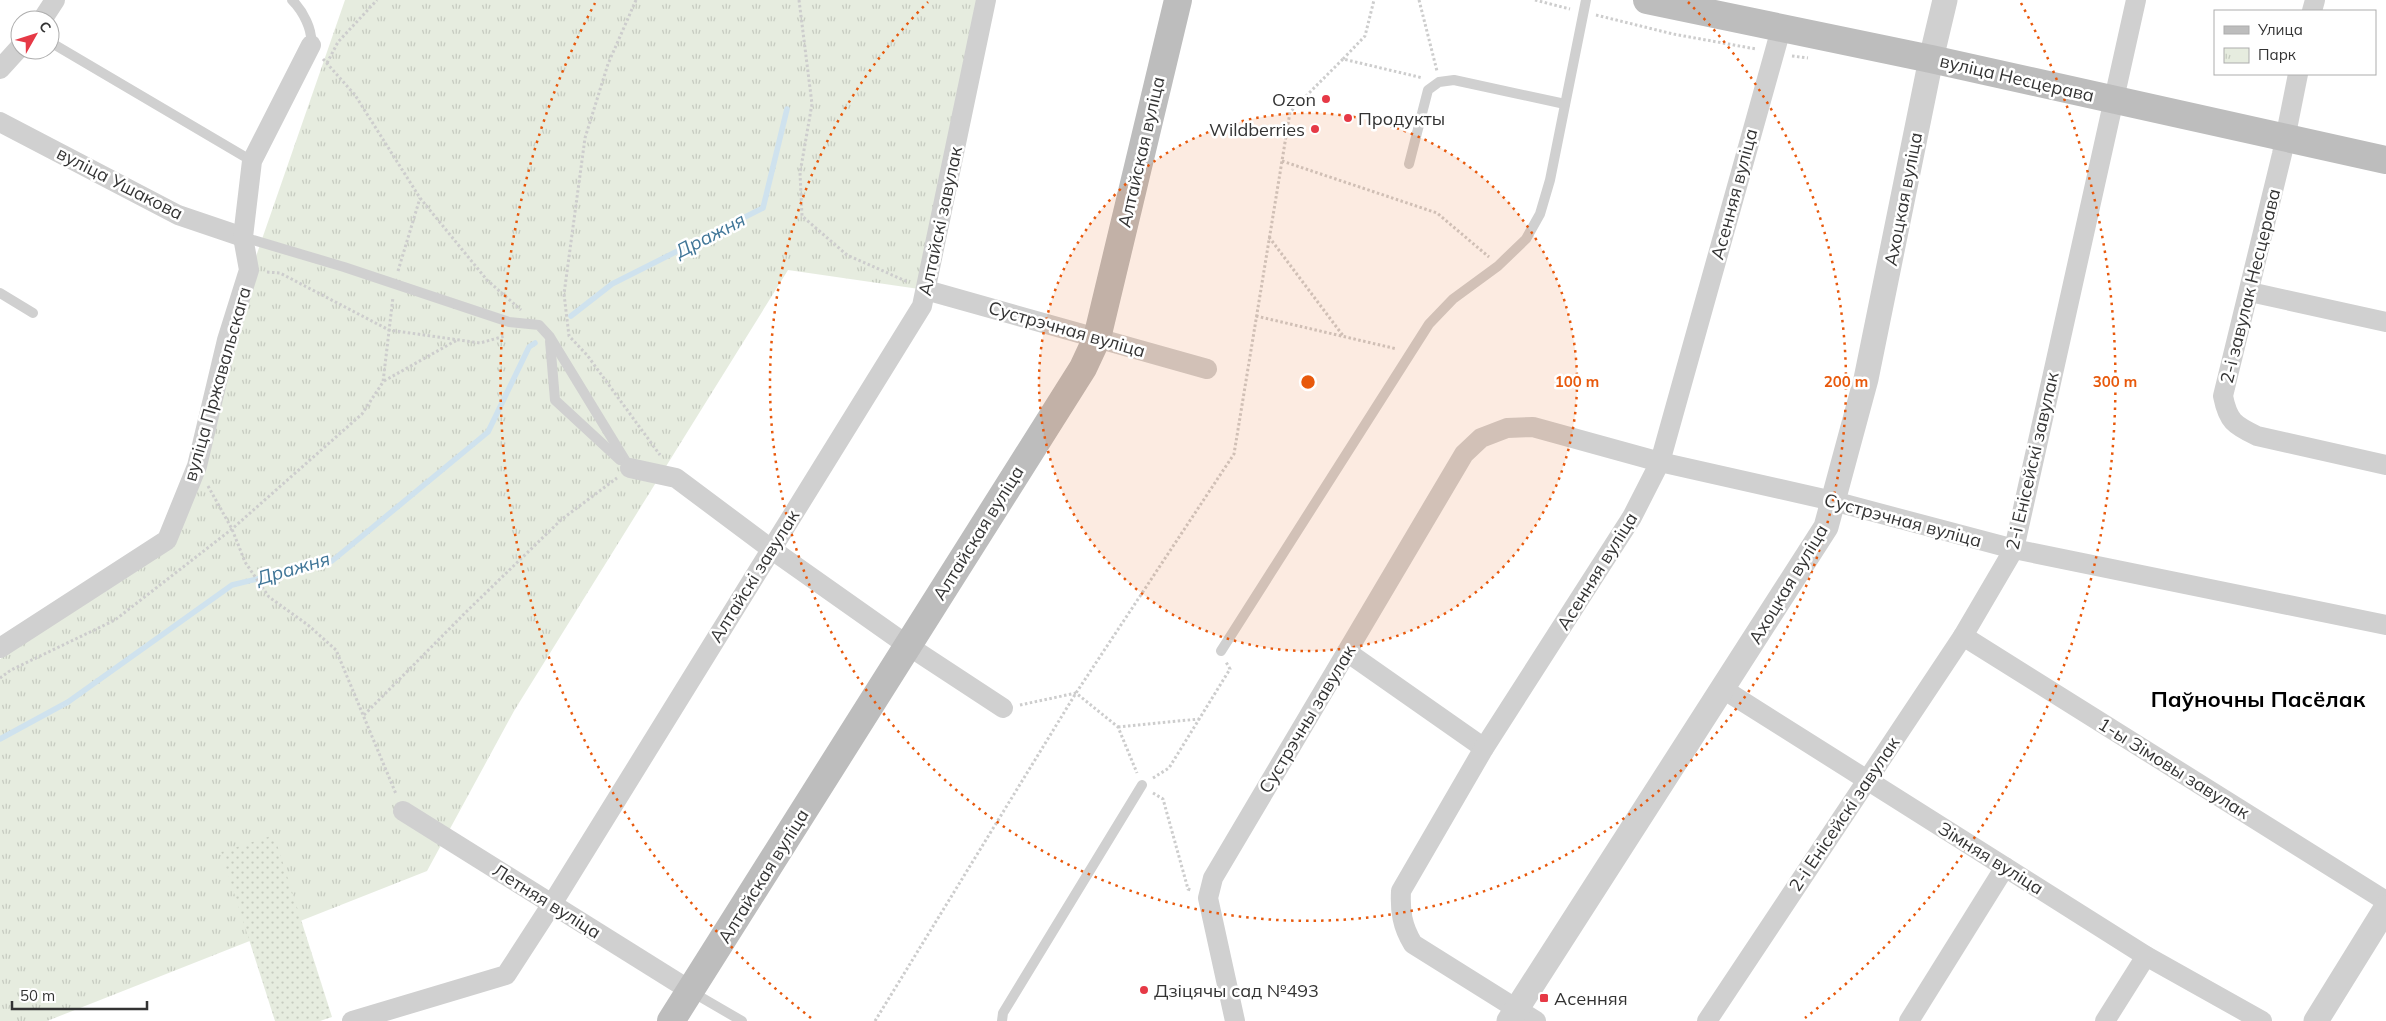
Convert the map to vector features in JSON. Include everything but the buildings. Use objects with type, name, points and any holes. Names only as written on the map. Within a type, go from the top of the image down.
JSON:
[{"type":"main road","name":"Алтайская вуліца","points":[[671,1021],[1083,368],[1097,338],[1178,0]]},
{"type":"main road","name":"вуліца Несцерава","points":[[1647,0],[1931,59],[2386,160]]},
{"type":"street","name":"Алтайскі завулак","points":[[352,1021],[506,975],[552,904],[922,306],[986,0]]},
{"type":"street","name":"Ахоцкая вуліца","points":[[1521,1017],[1723,689],[1826,527],[1866,379],[1931,59],[1945,0]]},
{"type":"street","name":"2-і Енісейскі завулак","points":[[1707,1021],[1963,636],[2014,550],[2136,0]]},
{"type":"street","name":"Асенняя вуліца","points":[[1521,1017],[1413,944],[1404,928],[1400,906],[1401,891],[1484,748],[1632,517],[1660,462],[1781,29]]},
{"type":"street","points":[[252,161],[311,45]]},
{"type":"street","points":[[0,70],[10,58]]},
{"type":"street","name":"2-і завулак Несцерава","points":[[2298,75],[2250,292],[2223,396],[2227,416],[2238,427],[2256,436],[2386,465]]},
{"type":"street","name":"вуліца Ушакова","points":[[0,122],[178,215],[243,237]]},
{"type":"street","name":"вуліца Пржавальскага","points":[[0,648],[168,540],[197,466],[227,340],[249,270],[243,237],[252,161]]},
{"type":"street","name":"Сустрэчная вуліца","points":[[926,290],[1207,369]]},
{"type":"street","points":[[2250,292],[2386,322]]},
{"type":"street","name":"Сустрэчная вуліца","points":[[1481,438],[1508,428],[1533,427],[1660,462],[1834,501],[2014,550],[2386,625]]},
{"type":"street","name":"Сустрэчны завулак","points":[[1235,1021],[1208,898],[1212,878],[1464,454],[1481,438]]},
{"type":"street","points":[[630,468],[676,478],[771,549],[907,645],[1003,708]]},
{"type":"street","name":"1-ы Зімовы завулак","points":[[1963,636],[2386,901]]},
{"type":"street","points":[[1348,652],[1484,748]]},
{"type":"street","name":"Зімняя вуліца","points":[[1723,689],[1867,778],[2146,956],[2262,1021]]},
{"type":"street","name":"Летняя вуліца","points":[[403,811],[691,991]]},
{"type":"street","points":[[1909,1021],[2005,867]]},
{"type":"street","points":[[2316,1021],[2386,908]]},
{"type":"street","points":[[2105,1021],[2146,956]]},
{"type":"lane","points":[[292,0],[298,6],[312,35],[311,45]]},
{"type":"lane","points":[[1221,651],[1429,324],[1453,299],[1498,266],[1526,239],[1540,214],[1550,180],[1586,0]]},
{"type":"lane","points":[[60,48],[252,161]]},
{"type":"lane","points":[[1409,164],[1428,90],[1439,82],[1454,80],[1565,104]]},
{"type":"lane","points":[[243,237],[509,322],[539,325],[550,337],[630,468]]},
{"type":"lane","points":[[0,293],[33,312]]},
{"type":"lane","points":[[550,337],[554,400],[630,468]]},
{"type":"lane","points":[[1002,1021],[1003,1012],[1142,785]]},
{"type":"lane","points":[[691,991],[742,1021]]},
{"type":"path","points":[[327,63],[338,42],[377,0]]},
{"type":"path","points":[[636,0],[608,64],[585,138],[564,294],[569,336],[587,355],[676,478]]},
{"type":"path","points":[[799,0],[812,104],[800,173],[802,216],[847,255],[926,290]]},
{"type":"path","points":[[875,1021],[1076,693],[1234,454],[1290,112],[1365,36],[1374,0]]},
{"type":"path","points":[[1343,59],[1439,82],[1420,0]]},
{"type":"path","points":[[311,45],[355,95],[420,198],[487,280],[539,325]]},
{"type":"path","points":[[1282,160],[1437,213],[1498,266]]},
{"type":"path","points":[[0,678],[115,620],[232,530],[362,414],[383,382],[395,285],[420,198]]},
{"type":"path","points":[[1269,237],[1345,338]]},
{"type":"path","points":[[249,270],[280,273],[389,330],[480,343],[539,325]]},
{"type":"path","points":[[1256,316],[1412,352]]},
{"type":"path","points":[[383,382],[457,340]]},
{"type":"path","points":[[197,466],[232,530],[245,562],[269,597],[308,625],[336,650],[403,811]]},
{"type":"path","points":[[364,715],[562,519],[630,468]]},
{"type":"path","points":[[1076,693],[1118,727],[1142,785],[1169,768],[1230,669],[1221,651]]},
{"type":"path","points":[[1003,708],[1076,693]]},
{"type":"path","points":[[1118,727],[1199,719]]},
{"type":"path","points":[[1163,799],[1188,889]]},
{"type":"green space","points":[[345,0],[988,0],[926,290],[788,270],[514,711],[427,871],[47,1021],[0,1021],[0,659],[167,540],[227,340]]},
{"type":"green space","points":[[274,835],[332,1017],[320,1021],[275,1021],[221,852]]},
{"type":"waterway","name":"Дражня","points":[[571,316],[612,284],[763,208],[787,109]]},
{"type":"waterway","name":"Дражня","points":[[0,739],[68,702],[232,585],[332,561],[488,432],[529,347],[535,343]]},
{"type":"place","name":"Ozon","points":[[1326,99]]},
{"type":"place","name":"Продукты","points":[[1348,118]]},
{"type":"place","name":"Wildberries","points":[[1315,129]]},
{"type":"place","name":"Дзіцячы сад №493","points":[[1144,990]]},
{"type":"place","name":"Асенняя","points":[[1544,998]]},
{"type":"district","name":"Паўночны Пасёлак","points":[[2258,699]]}]
